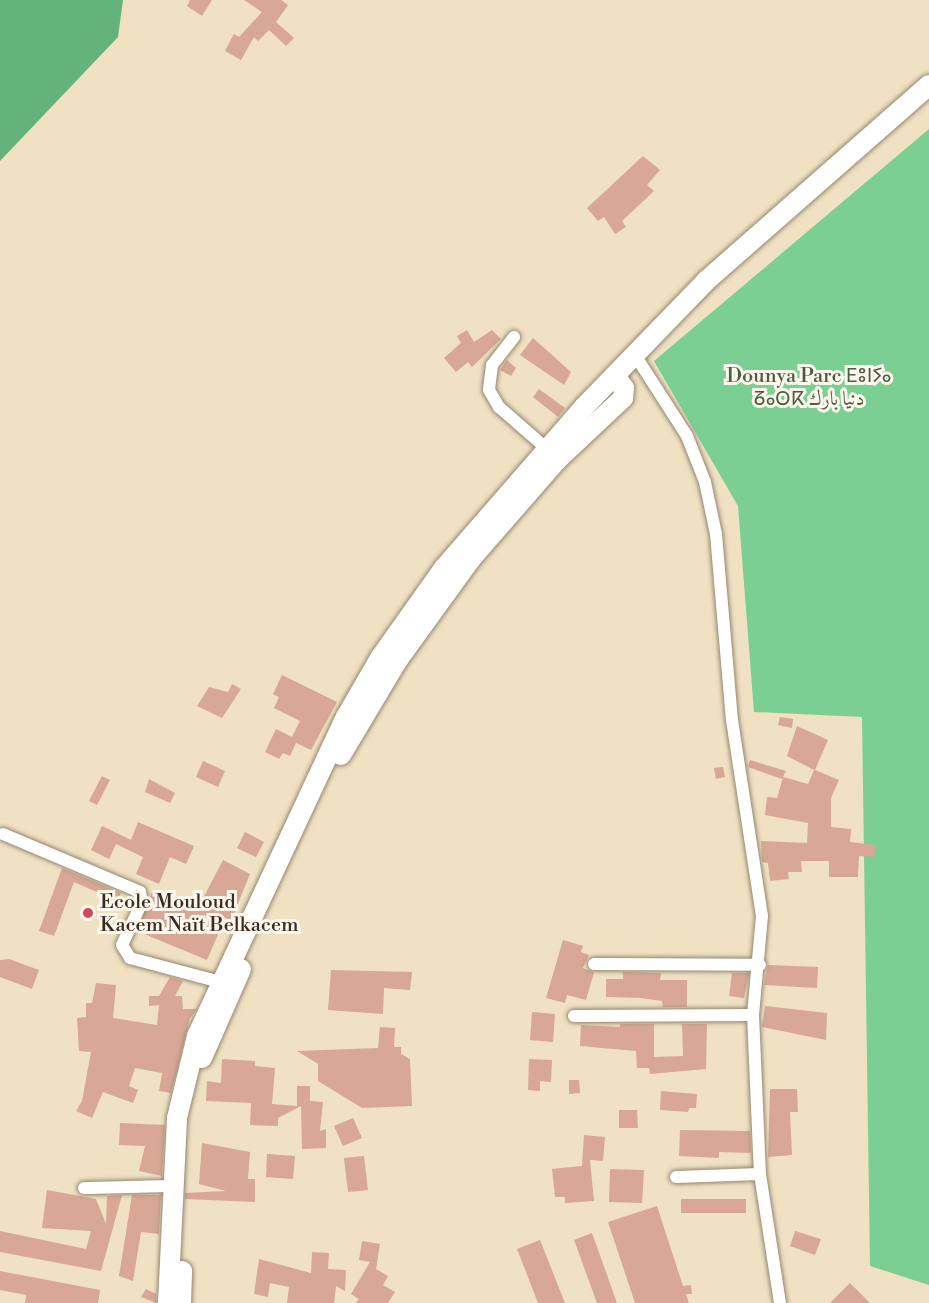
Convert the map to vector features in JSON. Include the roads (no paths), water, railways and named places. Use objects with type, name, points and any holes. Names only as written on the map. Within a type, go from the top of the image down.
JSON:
[{"type":"main road","points":[[168,1303],[177,1118],[184,1079],[197,1036],[220,982],[346,717],[368,677],[444,568],[546,448],[706,281],[929,85]]},
{"type":"main road","points":[[181,1303],[184,1174],[196,1078],[235,981],[333,772],[379,688],[470,560],[549,468],[623,398],[624,388],[615,376]]},
{"type":"street","points":[[514,337],[492,365],[489,390],[499,406],[546,448]]},
{"type":"street","points":[[635,355],[687,436],[705,482],[716,534],[737,753],[762,916],[760,965],[753,1015],[760,1174],[780,1303]]},
{"type":"street","points":[[3,834],[140,892],[142,902],[122,945],[130,958],[220,982]]},
{"type":"street","points":[[594,964],[760,965]]},
{"type":"street","points":[[574,1016],[753,1015]]},
{"type":"street","points":[[676,1177],[760,1174]]},
{"type":"street","points":[[84,1188],[174,1186]]},
{"type":"place","name":"Ecole Mouloud Kacem Naït Belkacem","points":[[88,913]]},
{"type":"park label","name":"Dounya Parc ⴹⵓⵏⵢⴰ ⵒⴰⵔⴽ دنيا بارك","points":[[809,388]]}]
